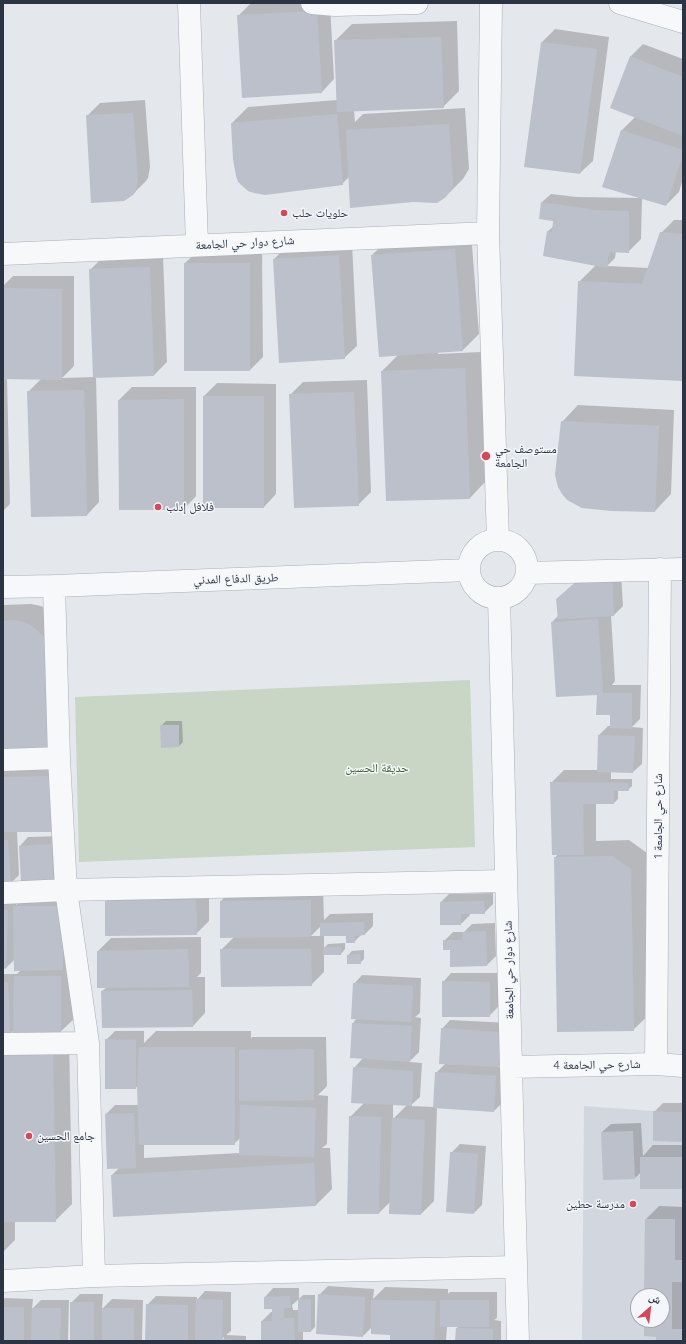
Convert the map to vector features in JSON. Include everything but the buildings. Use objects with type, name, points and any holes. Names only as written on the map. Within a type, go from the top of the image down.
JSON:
[{"type":"street","points":[[189,3],[197,245]]},
{"type":"street","points":[[312,3],[335,5],[417,3]]},
{"type":"street","points":[[491,3],[488,233],[498,540]]},
{"type":"street","points":[[620,3],[683,22]]},
{"type":"street","name":"شارع دوار حي الجامعة","points":[[3,254],[488,233]]},
{"type":"street","points":[[498,540],[510,543],[520,550],[526,560],[527,573],[523,585],[513,595],[500,598],[488,596],[478,590],[471,580],[469,570],[471,559],[477,549],[486,543],[498,540]]},
{"type":"street","name":"شارع حي الجامعة 1","points":[[656,1064],[660,569]]},
{"type":"street","points":[[527,573],[683,569]]},
{"type":"street","name":"طريق الدفاع المدني","points":[[3,587],[469,570]]},
{"type":"street","points":[[54,586],[59,758],[66,890],[88,1043],[94,1276]]},
{"type":"street","name":"شارع دوار حي الجامعة","points":[[500,598],[518,1341]]},
{"type":"street","points":[[3,760],[59,758]]},
{"type":"street","points":[[3,893],[66,890],[506,881]]},
{"type":"street","points":[[3,1044],[88,1043]]},
{"type":"street","name":"شارع حي الجامعة 4","points":[[511,1066],[656,1064],[683,1066]]},
{"type":"street","points":[[3,1281],[94,1276],[516,1267]]},
{"type":"shaded area","name":"مدرسة حطين","points":[[584,1106],[683,1112],[683,1341],[582,1341]]},
{"type":"green space","name":"حديقة الحسين","points":[[470,680],[475,847],[79,862],[75,697]]},
{"type":"place","name":"حلويات حلب","points":[[284,213]]},
{"type":"place","name":"مستوصف حي الجامعة","points":[[486,456]]},
{"type":"place","name":"فلافل إدلب","points":[[158,507]]},
{"type":"place","name":"جامع الحسين","points":[[29,1136]]},
{"type":"place","name":"مدرسة حطين","points":[[633,1204]]}]
